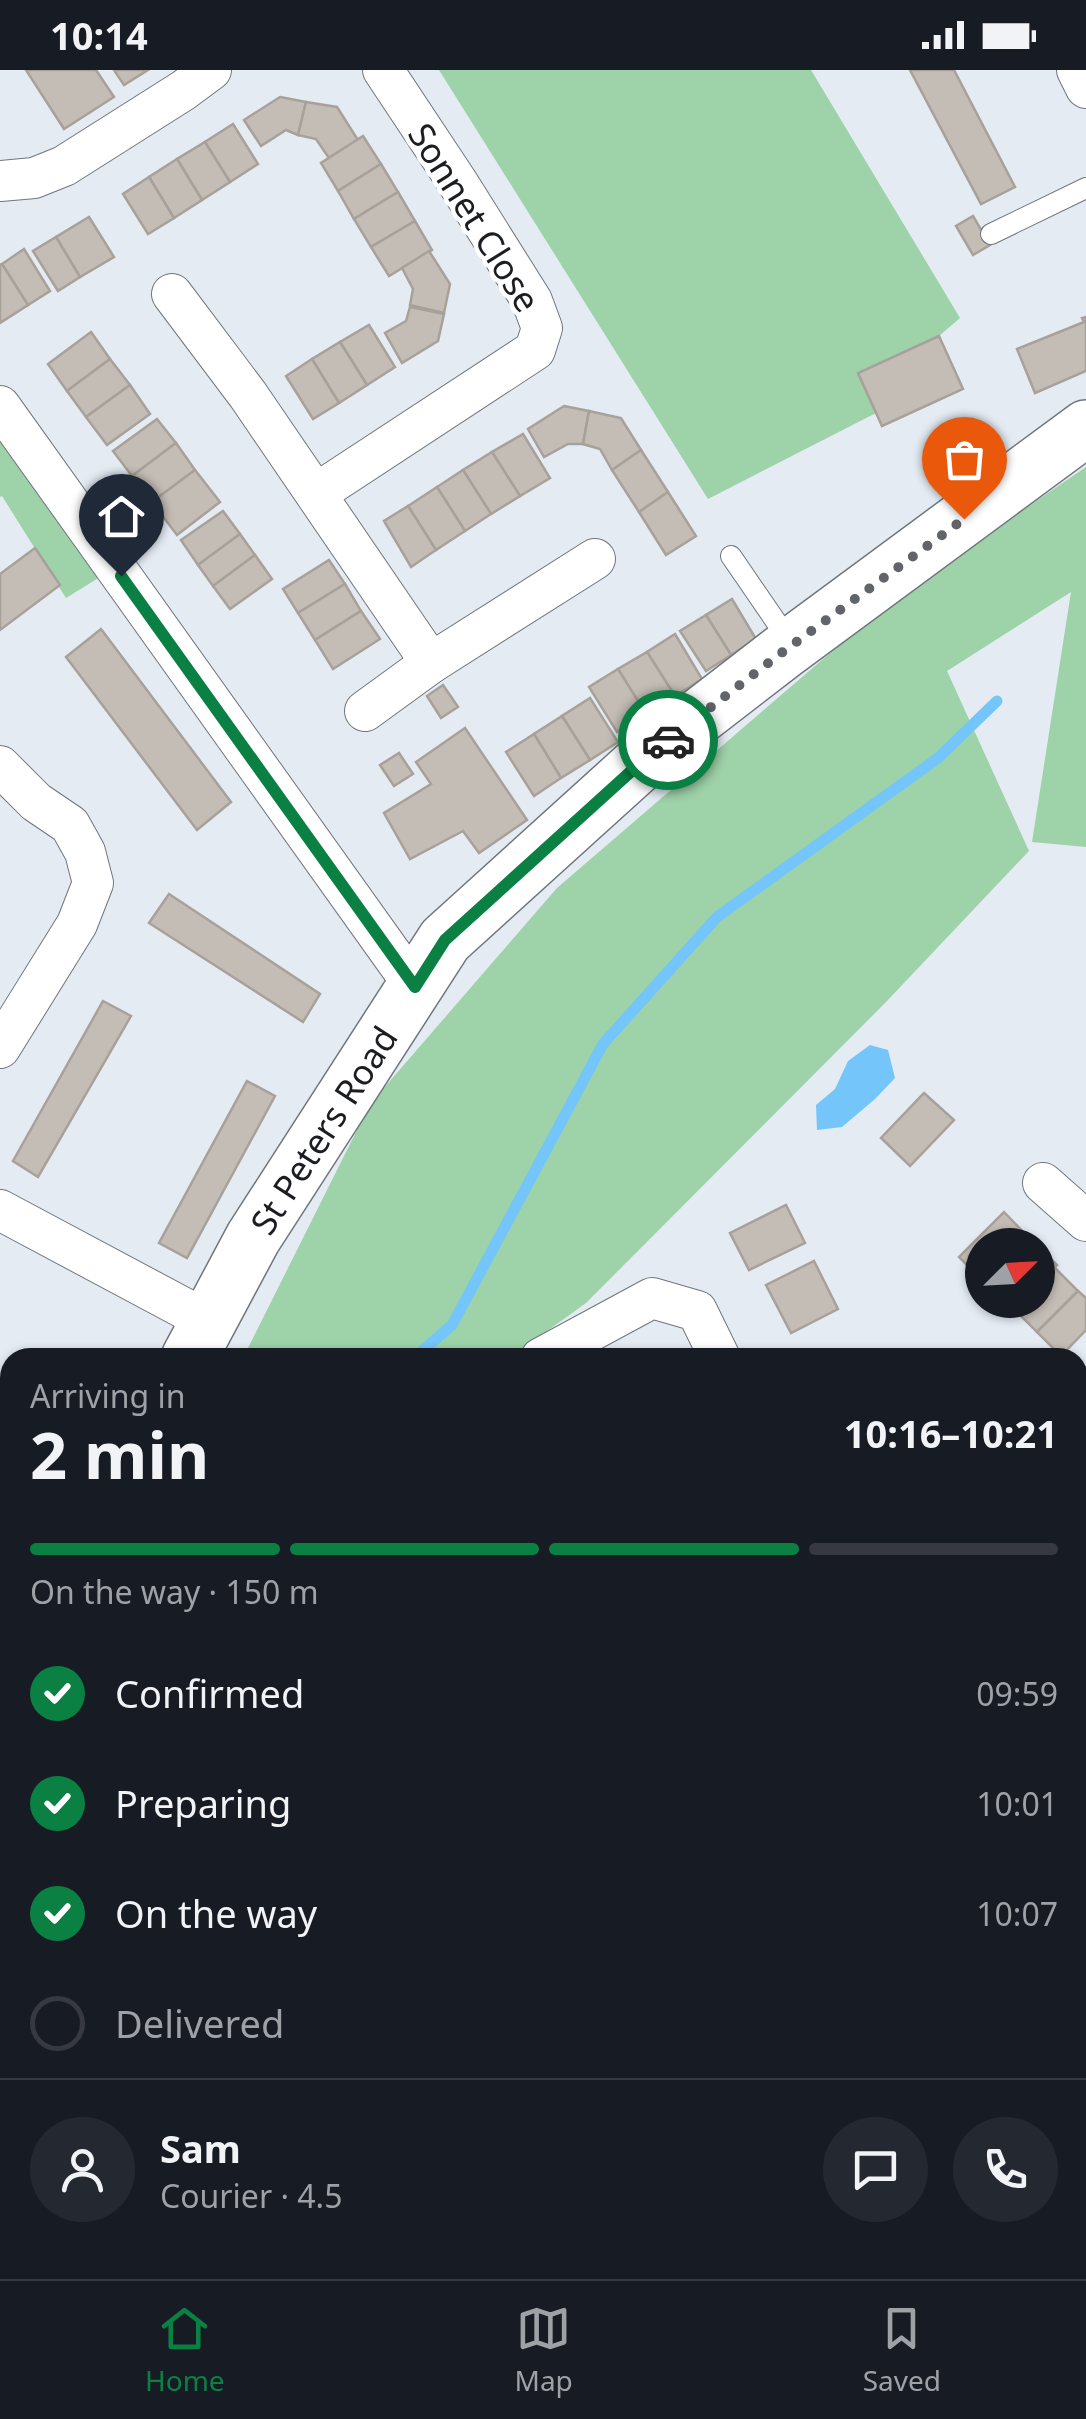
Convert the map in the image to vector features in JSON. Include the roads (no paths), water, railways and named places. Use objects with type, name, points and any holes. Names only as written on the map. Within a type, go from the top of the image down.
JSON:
[{"type":"street","points":[[0,181],[34,178],[64,166],[211,70]]},
{"type":"street","name":"Sonnet Close","points":[[317,493],[535,350],[542,328],[532,301],[383,70]]},
{"type":"street","points":[[1077,70],[1086,88]]},
{"type":"street","points":[[172,294],[317,493],[431,663]]},
{"type":"street","points":[[0,406],[415,987]]},
{"type":"street","name":"St Peters Road","points":[[198,1339],[253,1238],[445,940],[648,756],[1086,428]]},
{"type":"street","points":[[365,712],[431,663],[594,559]]},
{"type":"street","points":[[0,766],[36,802],[70,824],[85,852],[93,883],[76,924],[0,1048]]},
{"type":"street","points":[[1044,1183],[1086,1221]]},
{"type":"street","points":[[0,1210],[198,1339]]},
{"type":"street","points":[[560,1348],[652,1298],[697,1310],[715,1348]]},
{"type":"lane","points":[[991,234],[1086,188]]},
{"type":"lane","points":[[730,556],[792,646]]},
{"type":"water","points":[[870,1045],[888,1050],[895,1078],[842,1127],[817,1130],[816,1105],[835,1089],[848,1061]]},
{"type":"waterway","points":[[426,1348],[452,1325],[603,1044],[717,917],[938,758],[997,701]]}]
